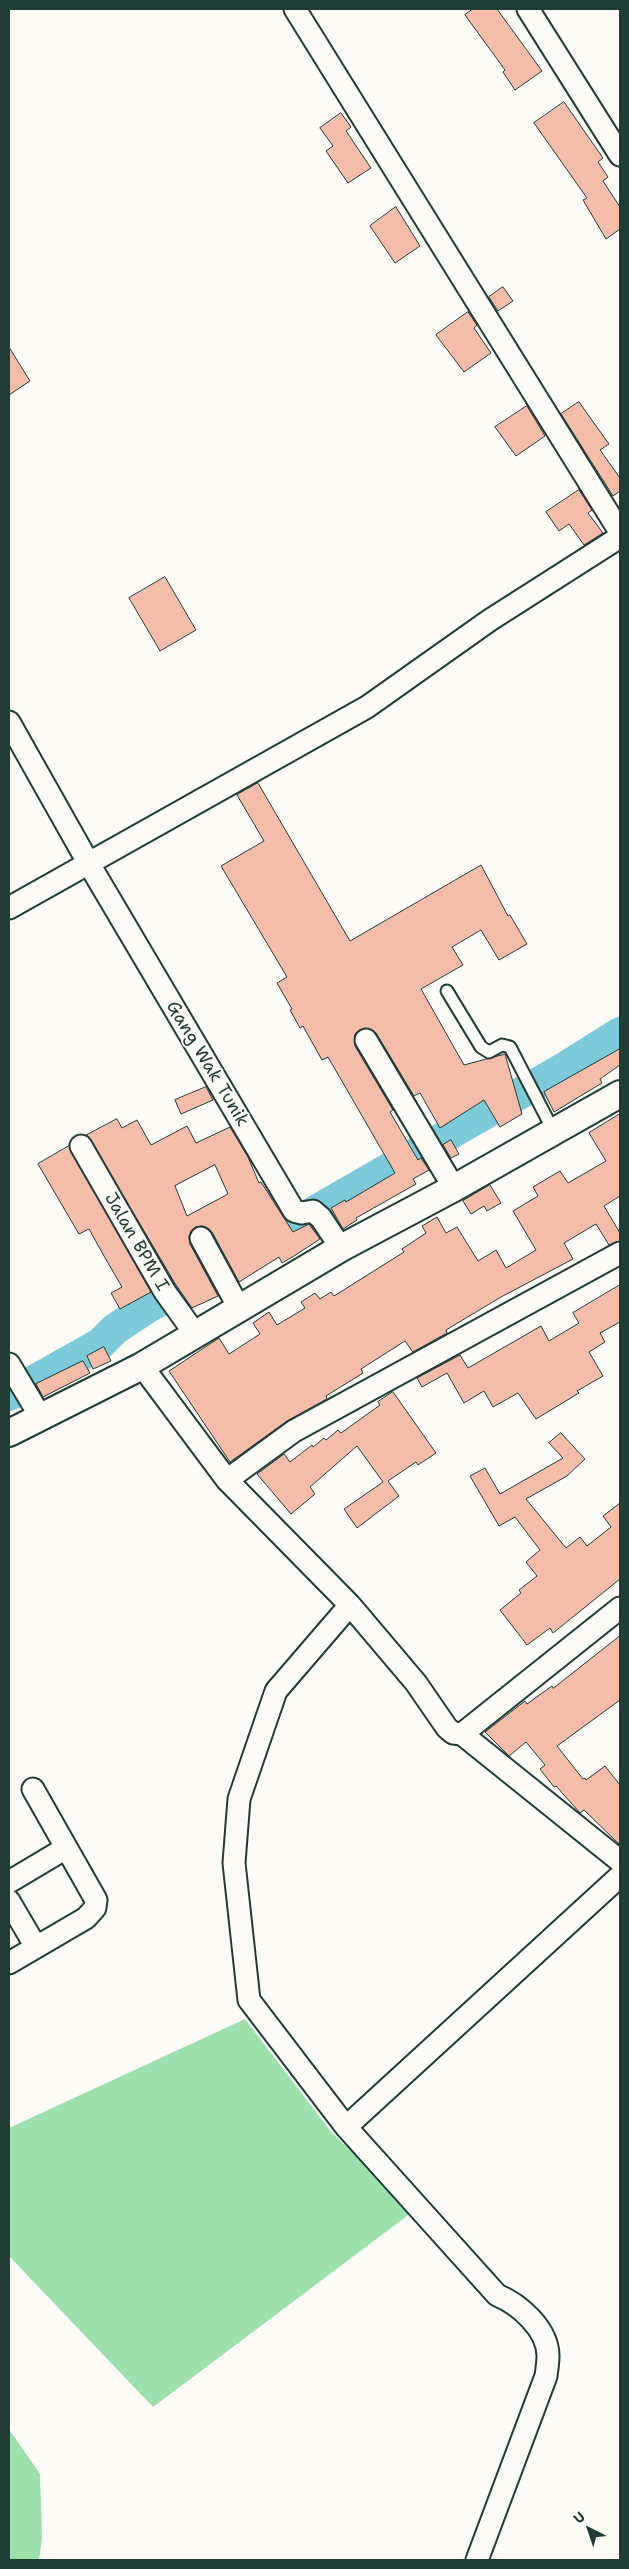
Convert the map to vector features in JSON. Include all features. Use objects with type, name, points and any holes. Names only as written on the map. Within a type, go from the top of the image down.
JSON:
[{"type":"street","points":[[9,908],[86,858],[367,707],[619,532],[295,9]]},
{"type":"street","points":[[528,9],[620,154]]},
{"type":"street","points":[[9,722],[86,858]]},
{"type":"street","name":"Gang Wak Tunik","points":[[86,858],[294,1211],[302,1214],[317,1214],[341,1248]]},
{"type":"street","points":[[366,1040],[454,1188]]},
{"type":"street","points":[[9,1433],[142,1366],[341,1248],[454,1188],[620,1094]]},
{"type":"street","name":"Jalan BPM I","points":[[81,1146],[169,1297],[196,1335]]},
{"type":"street","points":[[201,1238],[240,1308]]},
{"type":"street","points":[[227,1480],[294,1431],[620,1253]]},
{"type":"street","points":[[142,1366],[227,1480],[350,1604],[416,1683],[448,1728],[453,1733],[462,1734],[620,1861]]},
{"type":"street","points":[[17,1380],[40,1416]]},
{"type":"street","points":[[350,1604],[276,1691],[239,1799],[234,1863],[249,2000],[346,2127],[497,2295],[513,2302],[543,2337],[548,2354],[546,2376],[477,2560]]},
{"type":"street","points":[[462,1734],[620,1608]]},
{"type":"street","points":[[9,1963],[86,1918],[95,1908],[96,1900],[32,1789]]},
{"type":"street","points":[[9,1882],[66,1848]]},
{"type":"street","points":[[346,2127],[620,1876]]},
{"type":"street","points":[[9,1901],[36,1947]]},
{"type":"lane","points":[[447,991],[481,1047],[489,1052],[502,1045],[510,1047],[554,1132]]},
{"type":"green space","points":[[245,2019],[332,2133],[415,2210],[153,2407],[9,2256],[9,2128]]},
{"type":"green space","points":[[9,2429],[40,2474],[42,2538],[39,2560],[9,2560]]},
{"type":"building","points":[[473,9],[497,9],[542,71],[515,90],[503,72],[505,70],[465,15]]},
{"type":"building","points":[[564,102],[603,158],[598,162],[608,177],[603,181],[620,207],[620,229],[606,239],[583,200],[587,198],[534,123]]},
{"type":"building","points":[[341,113],[351,127],[346,131],[371,168],[348,183],[326,151],[333,146],[320,128]]},
{"type":"building","points":[[396,207],[420,246],[395,263],[370,226]]},
{"type":"building","points":[[503,287],[513,301],[498,311],[489,297]]},
{"type":"building","points":[[468,312],[477,325],[474,328],[491,353],[464,372],[436,335]]},
{"type":"building","points":[[9,347],[30,381],[9,395]]},
{"type":"building","points":[[579,402],[609,444],[600,450],[620,478],[620,491],[613,496],[561,414]]},
{"type":"building","points":[[527,406],[545,436],[516,456],[495,427]]},
{"type":"building","points":[[579,490],[592,510],[588,513],[603,533],[584,545],[569,524],[559,531],[546,512]]},
{"type":"building","points":[[165,577],[196,630],[160,651],[129,598]]},
{"type":"building","points":[[258,783],[350,941],[481,865],[508,916],[510,915],[527,944],[499,960],[481,930],[452,947],[463,965],[421,989],[464,1065],[505,1054],[522,1114],[500,1127],[484,1100],[440,1128],[420,1093],[414,1096],[376,1033],[365,1028],[355,1034],[355,1046],[393,1110],[390,1112],[418,1160],[421,1158],[429,1170],[413,1179],[416,1184],[356,1218],[357,1220],[343,1229],[331,1208],[345,1200],[346,1202],[395,1173],[328,1057],[322,1060],[303,1026],[300,1028],[290,1010],[292,1009],[277,983],[287,977],[221,866],[264,841],[237,795]]},
{"type":"building","points":[[620,1049],[620,1065],[600,1079],[602,1083],[554,1112],[544,1092]]},
{"type":"building","points":[[206,1087],[213,1100],[181,1114],[175,1100]]},
{"type":"building","points":[[620,1114],[620,1196],[604,1206],[620,1233],[620,1241],[609,1245],[596,1224],[564,1243],[573,1259],[501,1297],[446,1330],[447,1333],[413,1352],[405,1341],[361,1369],[363,1373],[326,1396],[327,1399],[287,1421],[230,1462],[169,1371],[219,1338],[229,1354],[260,1334],[253,1323],[269,1312],[277,1325],[305,1308],[301,1302],[315,1293],[320,1299],[331,1292],[334,1296],[404,1252],[402,1249],[426,1233],[422,1226],[437,1217],[446,1233],[457,1227],[478,1261],[496,1250],[506,1268],[536,1250],[513,1211],[538,1196],[533,1187],[560,1171],[568,1183],[606,1161],[589,1133]]},
{"type":"building","points":[[117,1119],[122,1128],[137,1120],[151,1145],[187,1126],[196,1143],[230,1127],[248,1157],[259,1183],[261,1182],[293,1232],[309,1224],[320,1239],[282,1263],[279,1257],[239,1282],[212,1232],[202,1226],[195,1227],[189,1237],[190,1244],[218,1296],[192,1308],[176,1285],[87,1135]],"holes":[[[215,1165],[228,1194],[187,1216],[175,1186]]]},
{"type":"building","points":[[451,1140],[459,1154],[451,1158],[443,1145]]},
{"type":"building","points":[[69,1146],[151,1292],[120,1309],[111,1293],[122,1287],[89,1229],[79,1234],[38,1164]]},
{"type":"building","points":[[490,1185],[501,1203],[487,1211],[484,1206],[471,1214],[463,1201]]},
{"type":"building","points":[[620,1285],[620,1322],[600,1333],[605,1342],[589,1352],[603,1376],[536,1419],[518,1393],[493,1407],[484,1391],[464,1403],[447,1373],[422,1387],[417,1378],[460,1355],[468,1368],[541,1326],[549,1341],[579,1323],[573,1313]]},
{"type":"building","points":[[104,1347],[111,1361],[93,1369],[87,1356]]},
{"type":"building","points":[[83,1361],[90,1373],[43,1397],[36,1384]]},
{"type":"building","points":[[393,1392],[436,1453],[418,1465],[416,1462],[388,1481],[399,1496],[357,1528],[344,1509],[383,1482],[357,1446],[310,1487],[315,1494],[291,1514],[257,1474],[284,1454],[290,1462],[312,1445],[313,1447],[324,1438],[326,1440],[338,1430],[341,1433],[380,1405],[378,1402]]},
{"type":"building","points":[[561,1433],[585,1459],[567,1476],[526,1499],[566,1548],[580,1537],[587,1546],[611,1527],[603,1516],[620,1503],[620,1579],[553,1633],[550,1628],[527,1645],[500,1610],[521,1593],[519,1590],[537,1576],[526,1562],[540,1550],[515,1517],[499,1526],[470,1476],[485,1468],[500,1494],[563,1458],[549,1443]]},
{"type":"building","points":[[620,1636],[620,1700],[557,1746],[583,1779],[585,1778],[586,1780],[605,1766],[620,1785],[620,1845],[584,1810],[580,1813],[556,1786],[554,1787],[540,1769],[545,1765],[526,1742],[509,1756],[485,1732],[525,1701],[527,1704],[552,1686],[553,1688]]},
{"type":"waterway","points":[[9,1395],[100,1344],[115,1329],[145,1309],[566,1067],[620,1033]]}]
